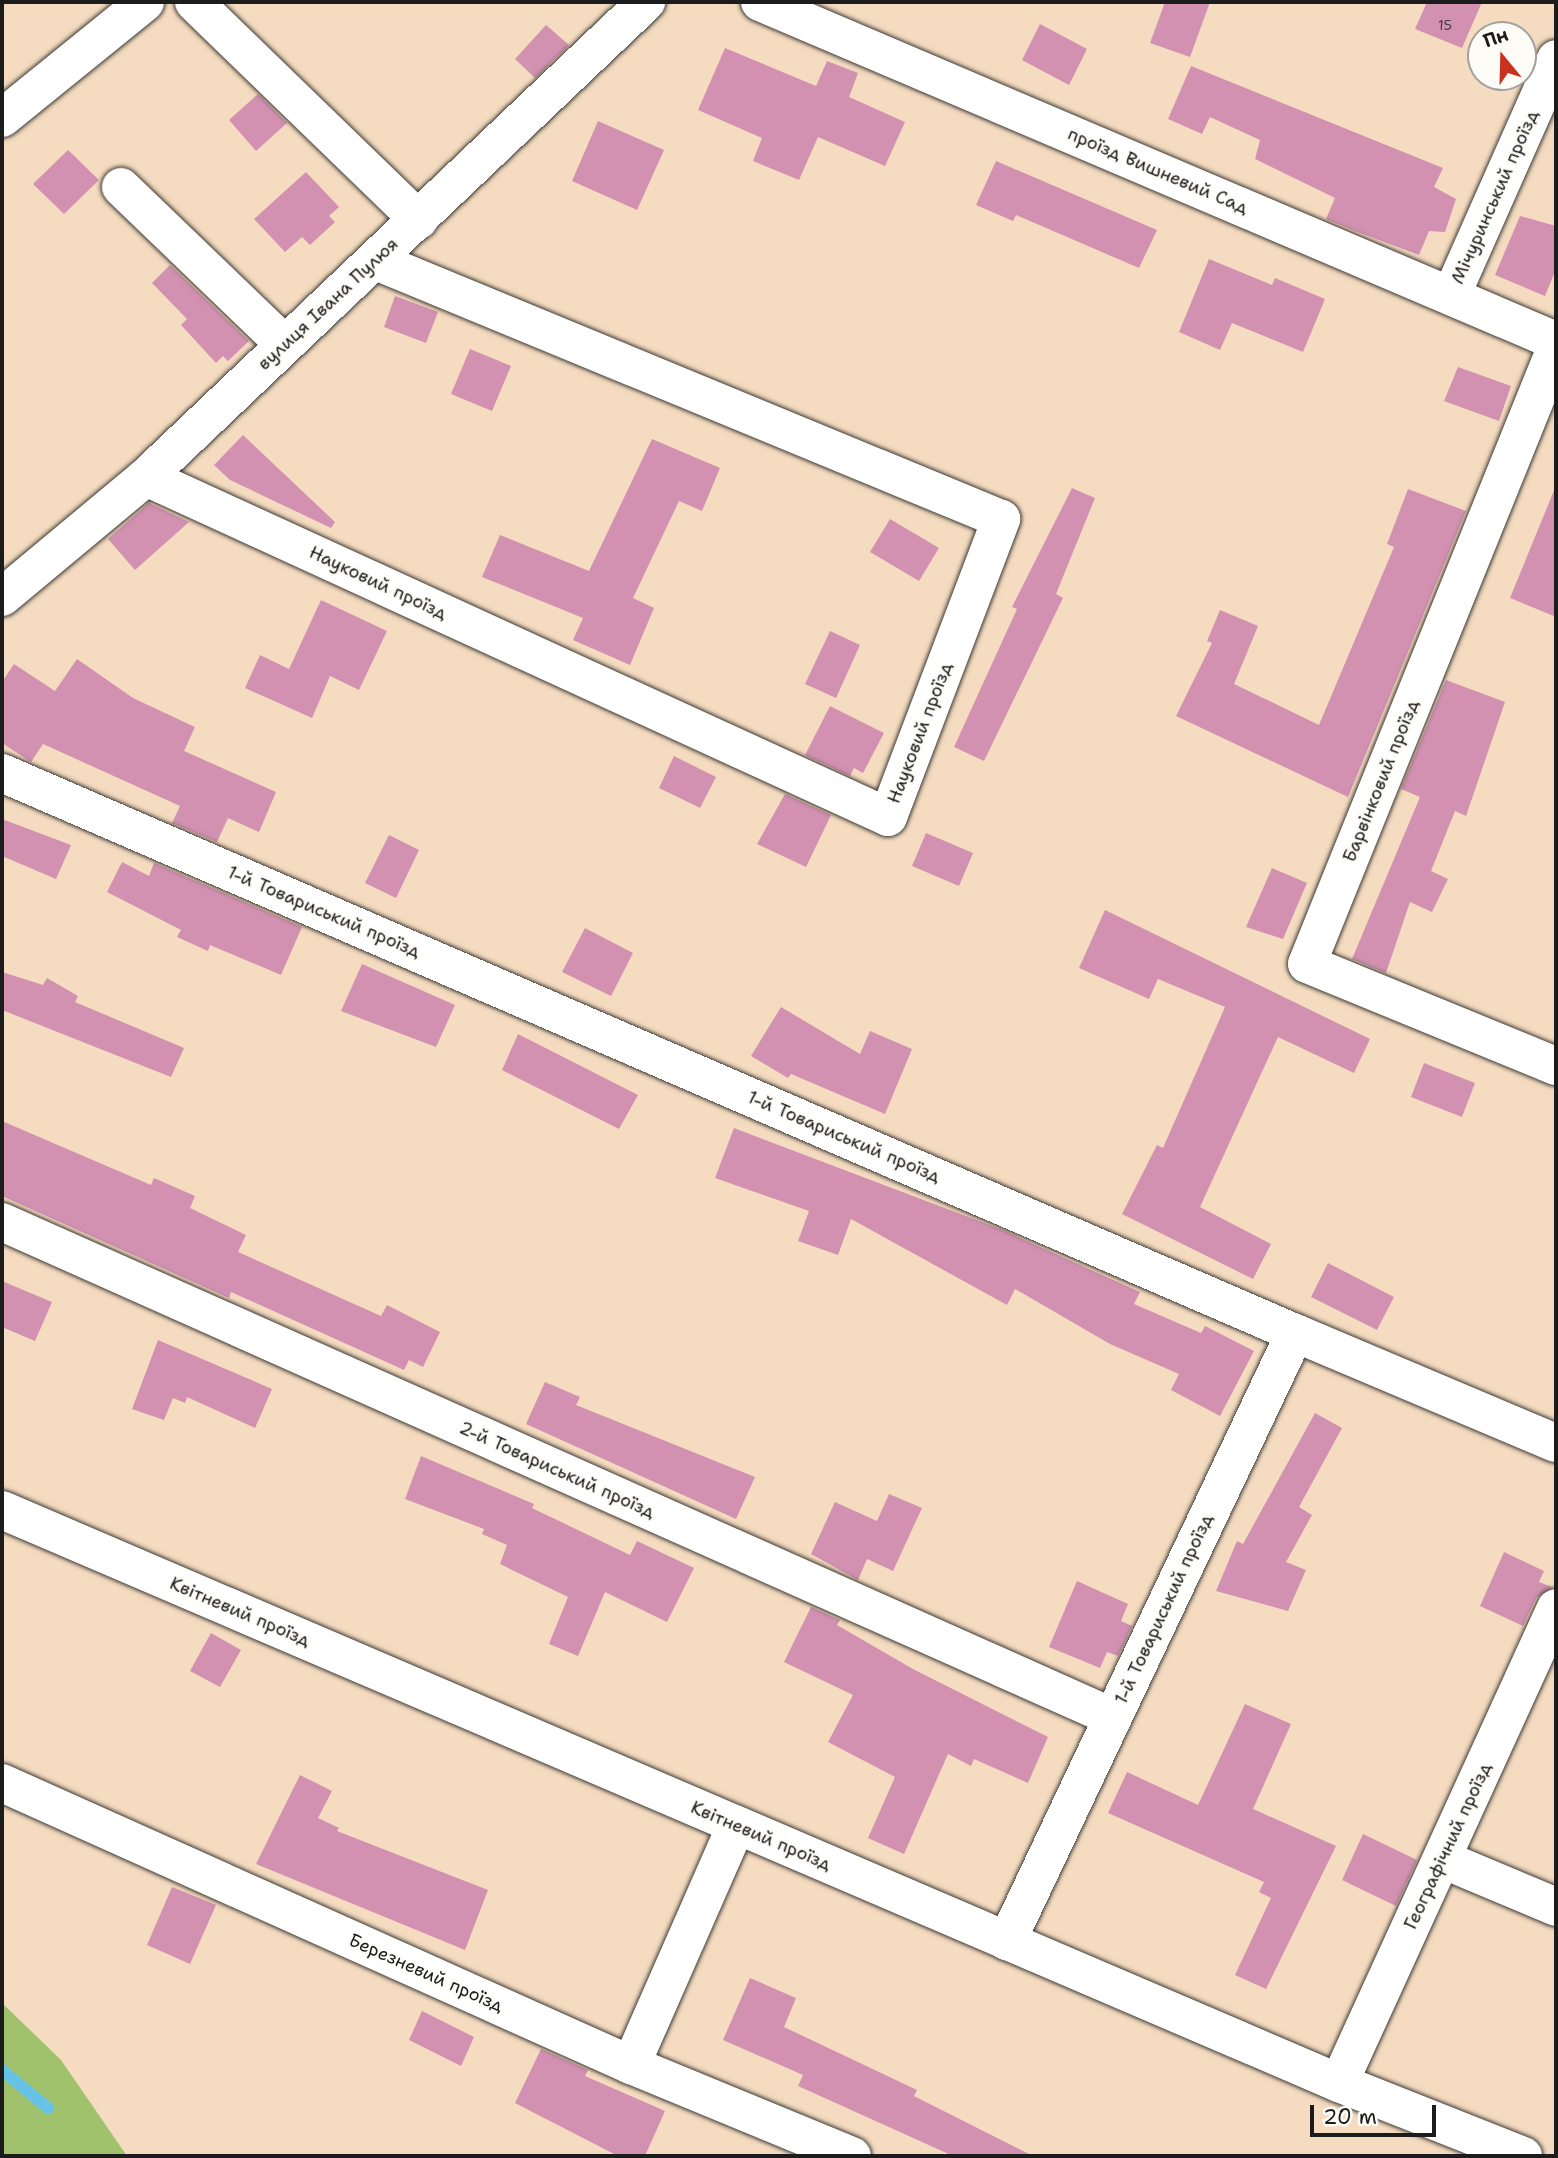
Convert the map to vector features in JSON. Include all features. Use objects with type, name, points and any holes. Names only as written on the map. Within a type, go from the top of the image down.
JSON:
[{"type":"street","points":[[2,118],[145,2]]},
{"type":"street","points":[[194,2],[419,220]]},
{"type":"street","name":"вулиця Івана Пулюя","points":[[2,597],[146,477],[646,2]]},
{"type":"street","name":"проїзд Вишневий Сад","points":[[760,2],[1556,341]]},
{"type":"street","name":"Мічуринський проїзд","points":[[1451,296],[1556,59]]},
{"type":"street","points":[[121,187],[284,344]]},
{"type":"street","name":"Науковий проїзд","points":[[146,477],[888,817],[1001,519],[376,261]]},
{"type":"street","name":"Барвінковий проїзд","points":[[1556,348],[1307,964],[1556,1066]]},
{"type":"street","name":"1-й Товариський проїзд","points":[[2,773],[1295,1333],[1007,1941]]},
{"type":"street","name":"2-й Товариський проїзд","points":[[2,1222],[1112,1717]]},
{"type":"street","points":[[1295,1333],[1556,1443]]},
{"type":"street","name":"Квітневий проїзд","points":[[2,1510],[1339,2083],[1523,2156]]},
{"type":"street","name":"Географічний проїзд","points":[[1339,2083],[1556,1608]]},
{"type":"street","name":"Березневий проїзд","points":[[2,1783],[631,2065],[852,2156]]},
{"type":"street","points":[[631,2065],[736,1826]]},
{"type":"street","points":[[1441,1859],[1556,1907]]},
{"type":"green space","points":[[2,2003],[61,2060],[127,2156],[2,2156]]},
{"type":"building","points":[[1165,2],[1210,2],[1190,57],[1150,43]]},
{"type":"building","points":[[1427,2],[1482,2],[1474,21],[1467,21],[1467,36],[1462,48],[1415,29]]},
{"type":"building","points":[[1040,24],[1087,49],[1069,85],[1022,60]]},
{"type":"building","points":[[546,25],[569,45],[535,78],[515,59]]},
{"type":"building","points":[[725,48],[816,86],[827,61],[858,73],[849,97],[905,122],[885,166],[818,137],[799,180],[753,161],[762,138],[698,110]]},
{"type":"building","points":[[1191,66],[1443,168],[1434,187],[1456,199],[1445,232],[1429,231],[1419,255],[1355,231],[1326,219],[1335,198],[1255,159],[1260,140],[1210,117],[1202,134],[1168,119]]},
{"type":"building","points":[[258,94],[287,123],[256,151],[229,120]]},
{"type":"building","points":[[598,121],[664,150],[637,210],[572,181]]},
{"type":"building","points":[[68,150],[99,180],[64,214],[33,184]]},
{"type":"building","points":[[996,161],[1157,230],[1139,268],[1016,215],[1013,221],[976,205]]},
{"type":"building","points":[[306,172],[339,207],[329,216],[335,222],[310,245],[302,237],[285,252],[254,219]]},
{"type":"building","points":[[1520,216],[1556,226],[1556,269],[1545,296],[1495,275]]},
{"type":"building","points":[[1209,259],[1272,285],[1275,278],[1325,299],[1303,352],[1232,323],[1220,350],[1179,332]]},
{"type":"building","points":[[170,265],[249,341],[228,361],[223,356],[216,363],[181,325],[187,319],[152,283]]},
{"type":"building","points":[[395,296],[438,312],[426,343],[384,327]]},
{"type":"building","points":[[470,349],[511,366],[492,411],[451,394]]},
{"type":"building","points":[[1458,367],[1511,386],[1499,421],[1444,401]]},
{"type":"building","points":[[243,435],[335,522],[331,528],[230,480],[214,465]]},
{"type":"building","points":[[652,439],[720,468],[702,511],[679,501],[633,598],[654,608],[630,665],[573,640],[583,618],[482,577],[500,535],[589,571]]},
{"type":"building","points":[[1072,488],[1095,498],[1056,594],[1063,598],[984,761],[954,747],[1017,609],[1012,607]]},
{"type":"building","points":[[1556,488],[1556,617],[1510,598]]},
{"type":"building","points":[[1408,489],[1466,511],[1348,797],[1176,716],[1212,643],[1207,641],[1220,610],[1258,626],[1234,684],[1319,725],[1394,547],[1387,544]]},
{"type":"building","points":[[149,503],[189,522],[135,570],[108,539]]},
{"type":"building","points":[[890,519],[939,548],[919,581],[870,552]]},
{"type":"building","points":[[321,600],[387,631],[359,690],[330,676],[312,718],[245,688],[260,655],[289,669]]},
{"type":"building","points":[[830,631],[860,645],[836,698],[805,684]]},
{"type":"building","points":[[77,659],[133,698],[195,727],[184,751],[276,792],[259,832],[228,818],[217,842],[172,823],[180,806],[43,744],[31,762],[2,743],[2,682],[14,664],[55,691]]},
{"type":"building","points":[[1446,680],[1505,702],[1466,816],[1455,811],[1431,871],[1448,879],[1432,912],[1410,902],[1386,973],[1352,959],[1420,797],[1401,789]]},
{"type":"building","points":[[830,706],[884,733],[863,773],[854,768],[850,776],[805,755]]},
{"type":"building","points":[[674,756],[716,777],[700,808],[659,788]]},
{"type":"building","points":[[785,794],[831,815],[806,867],[757,844]]},
{"type":"building","points":[[2,819],[71,845],[56,879],[2,856]]},
{"type":"building","points":[[926,833],[973,853],[959,886],[912,866]]},
{"type":"building","points":[[389,835],[419,850],[396,898],[365,883]]},
{"type":"building","points":[[122,862],[149,876],[154,863],[302,927],[281,975],[210,945],[208,951],[177,937],[181,930],[107,892]]},
{"type":"building","points":[[1272,868],[1307,883],[1283,939],[1246,927]]},
{"type":"building","points":[[1105,910],[1370,1039],[1354,1073],[1278,1037],[1200,1207],[1271,1244],[1253,1279],[1122,1214],[1157,1145],[1163,1148],[1225,1007],[1158,979],[1149,999],[1079,968]]},
{"type":"building","points":[[585,928],[633,953],[611,996],[562,972]]},
{"type":"building","points":[[362,964],[455,1005],[436,1047],[341,1011]]},
{"type":"building","points":[[2,972],[43,985],[47,978],[78,996],[75,1002],[184,1048],[171,1077],[2,1010]]},
{"type":"building","points":[[781,1007],[860,1054],[870,1031],[912,1049],[885,1114],[791,1074],[788,1078],[751,1056]]},
{"type":"building","points":[[518,1034],[638,1095],[619,1129],[502,1070]]},
{"type":"building","points":[[1424,1063],[1475,1083],[1462,1117],[1411,1097]]},
{"type":"building","points":[[2,1121],[151,1185],[154,1178],[195,1196],[190,1208],[246,1235],[238,1252],[381,1316],[387,1305],[440,1332],[423,1367],[409,1360],[404,1370],[231,1292],[229,1298],[2,1196]]},
{"type":"building","points":[[734,1128],[1000,1229],[1140,1292],[1134,1304],[1201,1333],[1205,1326],[1254,1351],[1220,1416],[1171,1390],[1179,1374],[1110,1344],[1015,1289],[1007,1305],[851,1219],[838,1255],[798,1241],[809,1211],[715,1178]]},
{"type":"building","points":[[1328,1263],[1394,1297],[1377,1330],[1311,1297]]},
{"type":"building","points":[[2,1281],[52,1302],[35,1341],[2,1327]]},
{"type":"building","points":[[158,1340],[272,1389],[255,1428],[187,1397],[185,1403],[173,1398],[164,1420],[132,1409]]},
{"type":"building","points":[[545,1382],[580,1397],[576,1405],[755,1477],[736,1519],[526,1424]]},
{"type":"building","points":[[1315,1413],[1342,1428],[1299,1507],[1312,1515],[1286,1562],[1306,1570],[1288,1611],[1216,1591],[1237,1541],[1243,1544]]},
{"type":"building","points":[[421,1456],[534,1504],[532,1508],[630,1555],[637,1541],[694,1568],[667,1622],[605,1592],[578,1656],[549,1644],[568,1597],[500,1564],[507,1545],[482,1534],[484,1529],[405,1499]]},
{"type":"building","points":[[889,1494],[922,1508],[893,1571],[867,1559],[858,1580],[811,1554],[835,1502],[877,1521]]},
{"type":"building","points":[[1504,1552],[1544,1571],[1539,1582],[1552,1587],[1536,1598],[1523,1626],[1480,1606]]},
{"type":"building","points":[[1077,1581],[1128,1604],[1121,1621],[1132,1626],[1118,1656],[1107,1652],[1100,1668],[1049,1647]]},
{"type":"building","points":[[811,1607],[840,1620],[837,1625],[913,1669],[1048,1737],[1028,1783],[974,1759],[971,1766],[948,1754],[904,1854],[868,1838],[895,1777],[828,1742],[853,1695],[784,1662]]},
{"type":"building","points":[[211,1633],[241,1650],[220,1687],[190,1671]]},
{"type":"building","points":[[1245,1704],[1291,1724],[1253,1809],[1336,1846],[1266,1989],[1235,1975],[1271,1898],[1259,1892],[1264,1882],[1108,1813],[1127,1772],[1198,1805]]},
{"type":"building","points":[[300,1775],[332,1791],[318,1818],[339,1828],[337,1831],[488,1890],[465,1950],[256,1864]]},
{"type":"building","points":[[1363,1834],[1417,1860],[1396,1906],[1342,1880]]},
{"type":"building","points":[[172,1887],[216,1905],[190,1964],[147,1945]]},
{"type":"building","points":[[750,1978],[796,1998],[784,2027],[917,2090],[914,2096],[1033,2156],[953,2156],[798,2086],[803,2075],[723,2040]]},
{"type":"building","points":[[422,2011],[474,2037],[461,2066],[409,2040]]},
{"type":"building","points":[[541,2049],[588,2070],[585,2076],[665,2111],[645,2156],[618,2156],[515,2103]]},
{"type":"waterway","points":[[2,2070],[48,2108]]}]
